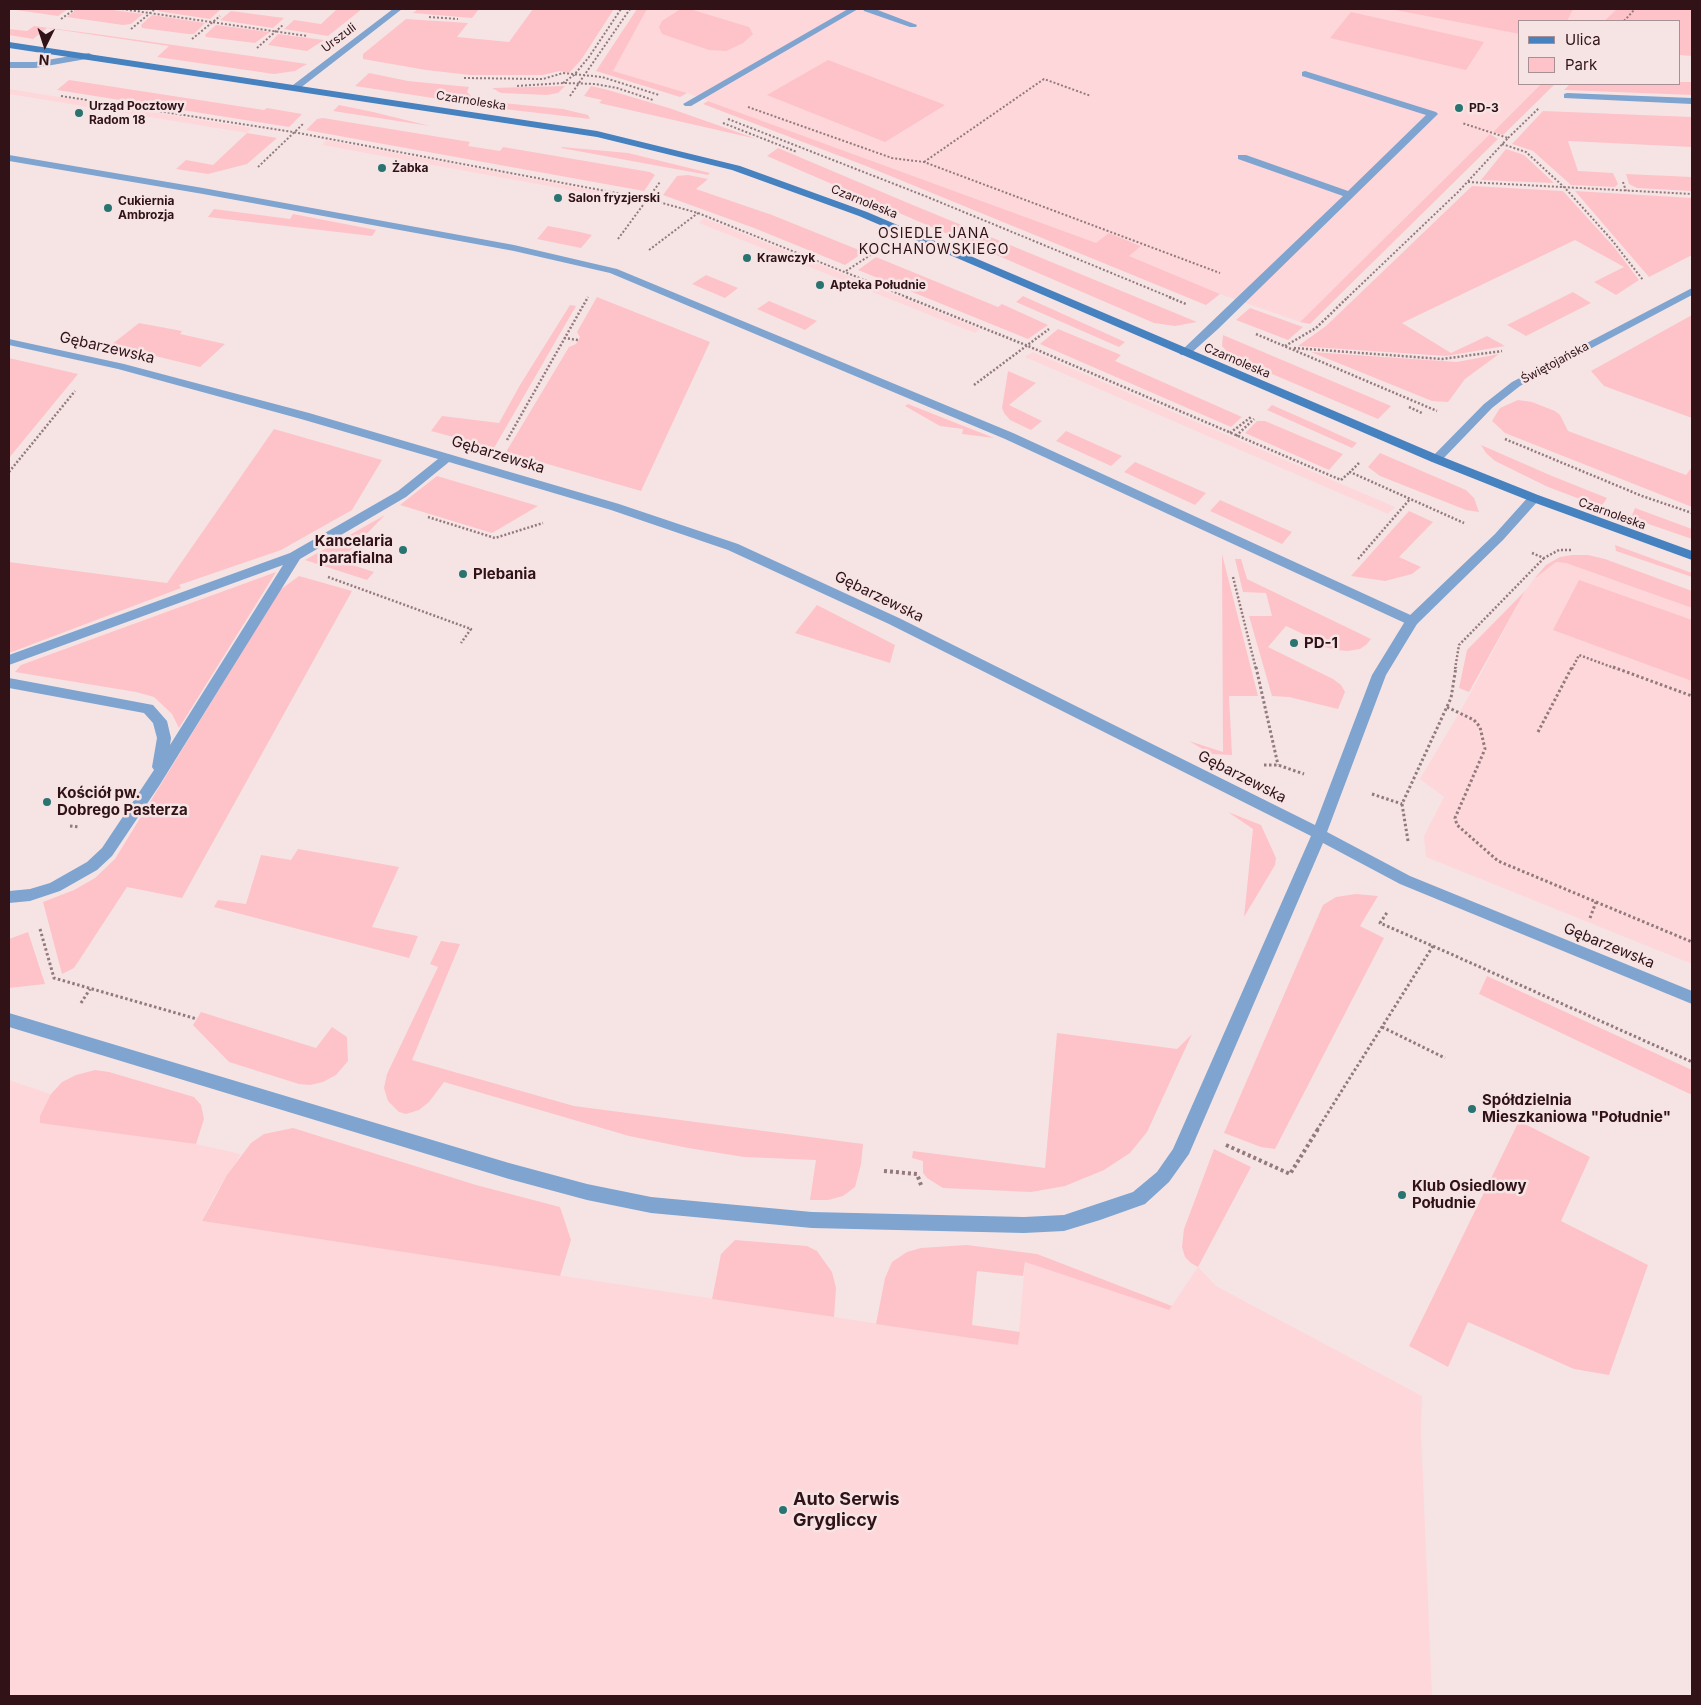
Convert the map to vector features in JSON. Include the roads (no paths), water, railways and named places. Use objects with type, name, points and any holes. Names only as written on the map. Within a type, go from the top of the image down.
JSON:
[{"type":"street","name":"Urszuli","points":[[296,87],[398,9]]},
{"type":"street","points":[[688,104],[854,9]]},
{"type":"street","points":[[867,9],[913,25]]},
{"type":"street","name":"Czarnoleska","points":[[9,45],[597,134],[736,168],[863,214],[1436,459],[1534,498],[1692,556]]},
{"type":"street","points":[[9,65],[35,66],[89,56]]},
{"type":"street","points":[[1185,353],[1433,114],[1305,74]]},
{"type":"street","points":[[1567,96],[1692,101]]},
{"type":"street","points":[[1242,157],[1350,195]]},
{"type":"street","points":[[9,158],[242,198],[514,248],[605,268],[1009,436],[1412,621]]},
{"type":"street","name":"Świętojańska","points":[[1436,459],[1488,406],[1516,384],[1692,291]]},
{"type":"street","name":"Gębarzewska","points":[[9,342],[138,371],[305,416],[624,510],[733,547],[894,621],[1320,834],[1405,880],[1692,998]]},
{"type":"street","points":[[9,660],[293,559],[402,494],[448,457]]},
{"type":"street","points":[[9,1020],[509,1171],[587,1192],[642,1203],[732,1214],[866,1222],[1024,1225],[1064,1223],[1100,1212],[1139,1198],[1163,1177],[1180,1154],[1320,834],[1379,675],[1412,621],[1499,537],[1534,498]]},
{"type":"street","points":[[9,897],[30,895],[55,886],[92,866],[107,852],[154,782],[293,559]]},
{"type":"street","points":[[9,683],[148,709],[160,721],[164,738],[162,757],[154,782]]},
{"type":"place","name":"PD-3","points":[[1459,108]]},
{"type":"place","name":"Urząd Pocztowy Radom 18","points":[[79,113]]},
{"type":"place","name":"Żabka","points":[[382,168]]},
{"type":"place","name":"Salon fryzjerski","points":[[558,198]]},
{"type":"place","name":"Cukiernia Ambrozja","points":[[108,208]]},
{"type":"place","name":"Krawczyk","points":[[747,258]]},
{"type":"place","name":"Apteka Południe","points":[[820,285]]},
{"type":"place","name":"Kancelaria parafialna","points":[[403,550]]},
{"type":"place","name":"Plebania","points":[[463,574]]},
{"type":"place","name":"PD-1","points":[[1294,643]]},
{"type":"place","name":"Kościół pw. Dobrego Pasterza","points":[[47,802]]},
{"type":"place","name":"Spółdzielnia Mieszkaniowa \"Południe\"","points":[[1472,1109]]},
{"type":"place","name":"Klub Osiedlowy Południe","points":[[1402,1195]]},
{"type":"place","name":"Auto Serwis Grygliccy","points":[[783,1510]]},
{"type":"district","name":"OSIEDLE JANA KOCHANOWSKIEGO","points":[[934,242]]}]
